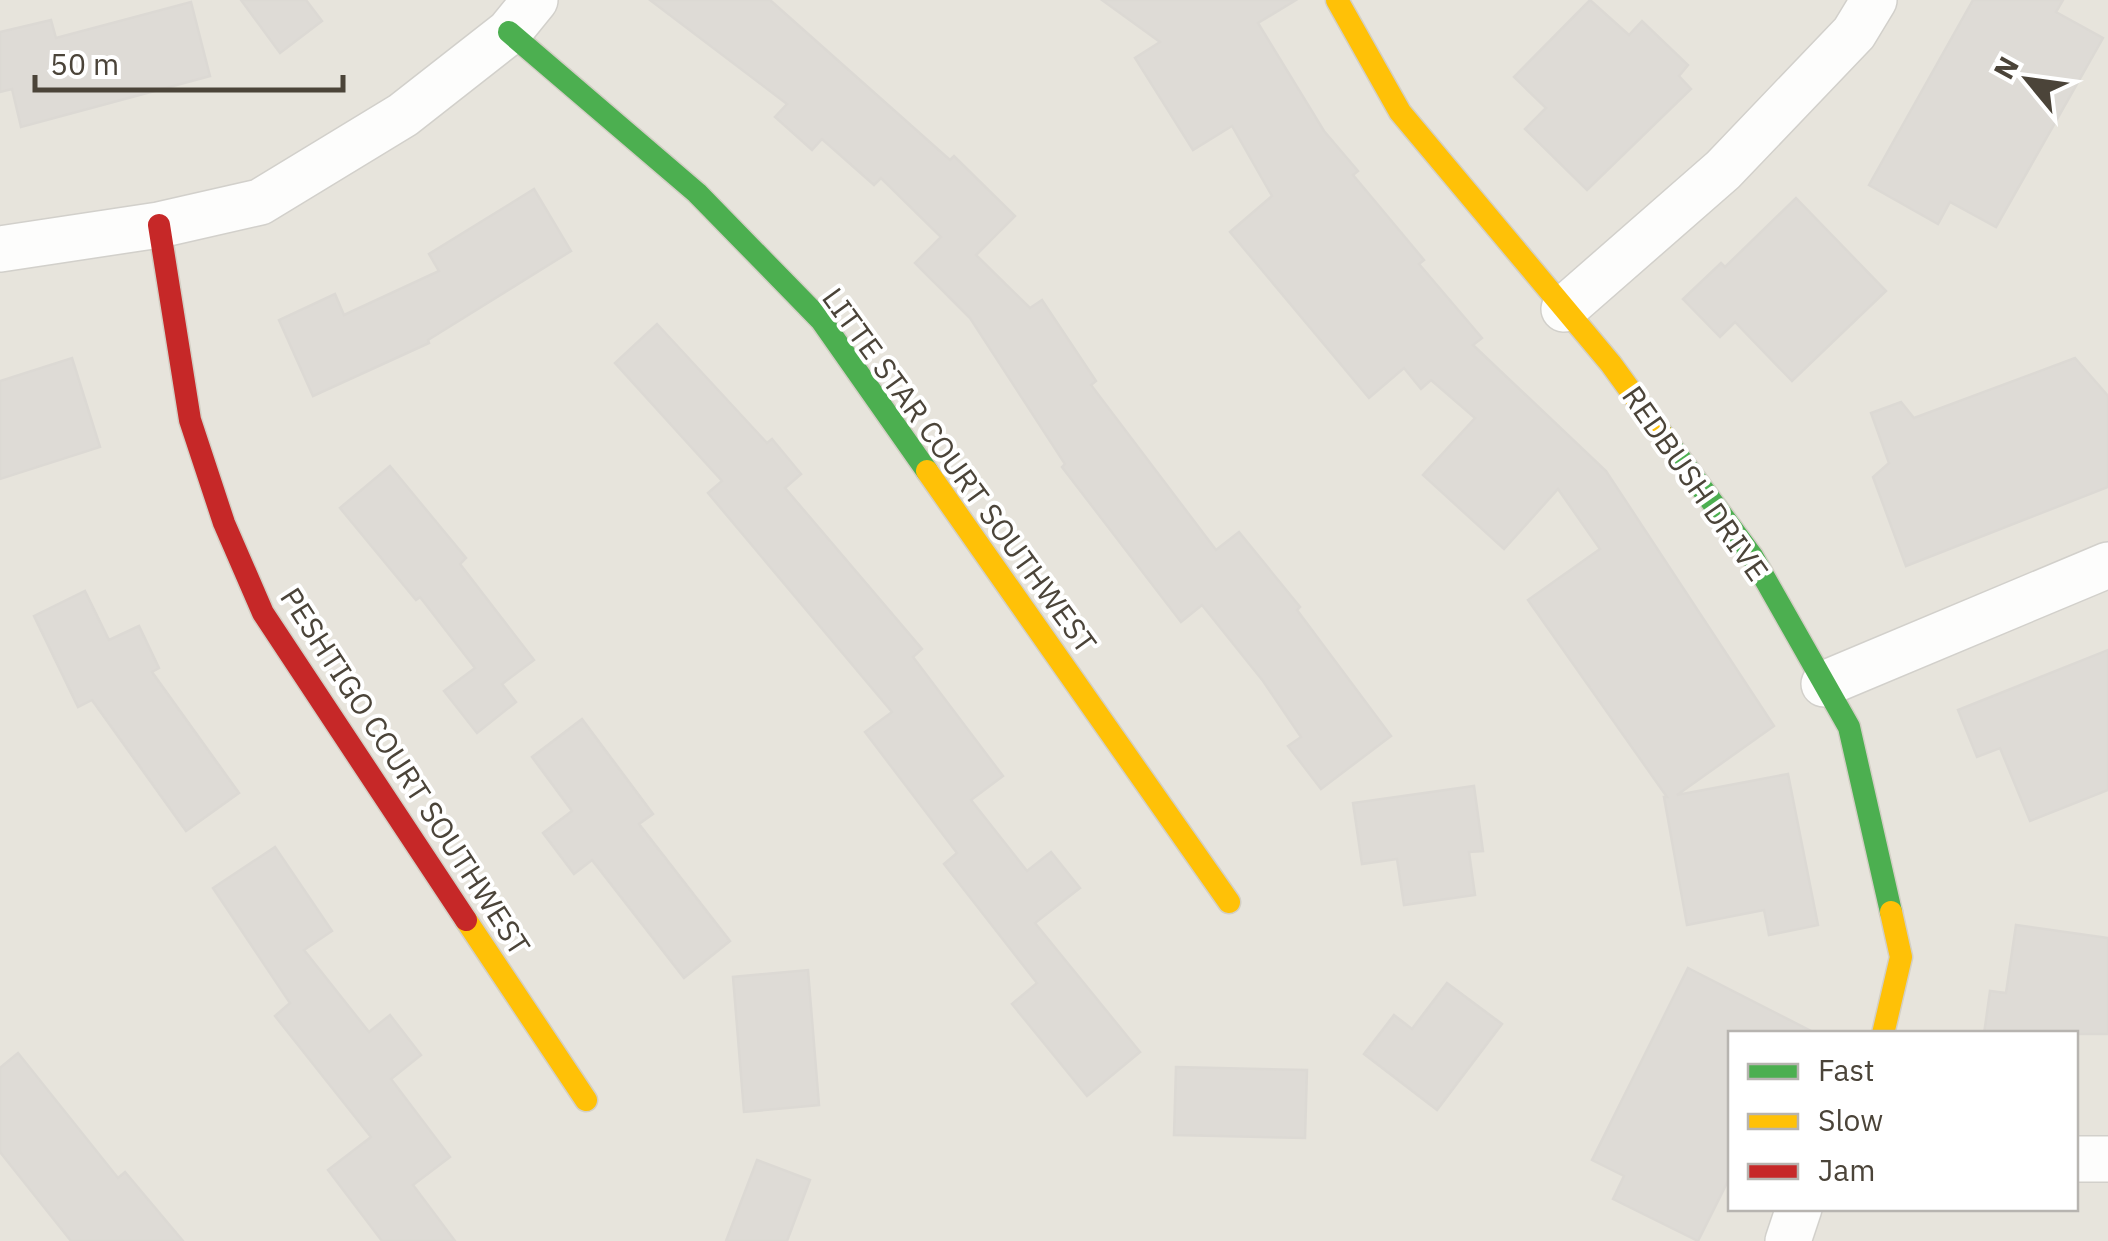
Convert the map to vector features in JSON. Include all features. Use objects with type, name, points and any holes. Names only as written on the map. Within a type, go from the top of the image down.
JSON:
[{"type":"street","name":"REDBUSH DRIVE","points":[[1337,0],[1400,112],[1611,364],[1752,556],[1849,727],[1901,957],[1883,1031]]},
{"type":"street","points":[[1564,308],[1723,170],[1854,33],[1874,0]]},
{"type":"street","points":[[0,250],[159,225],[260,202],[404,116],[522,16]]},
{"type":"street","name":"LITTE STAR COURT SOUTHWEST","points":[[522,16],[820,320],[1229,902]]},
{"type":"street","name":"PESHTIGO COURT SOUTHWEST","points":[[159,225],[190,420],[224,522],[263,613],[586,1100]]},
{"type":"street","points":[[1824,684],[2108,565]]},
{"type":"street","points":[[2078,1159],[2108,1159]]},
{"type":"street","points":[[1788,1241],[1798,1211]]},
{"type":"shaded area","points":[[0,0],[2108,0],[2108,1241],[0,1241]]},
{"type":"building","points":[[241,0],[306,0],[322,21],[280,53]]},
{"type":"building","points":[[650,0],[770,0],[950,160],[954,156],[1015,216],[976,255],[1030,308],[1042,300],[1096,381],[1091,385],[1216,550],[1239,532],[1300,607],[1297,610],[1391,736],[1321,789],[1288,746],[1301,737],[1263,681],[1202,605],[1181,622],[1062,467],[1065,464],[970,318],[915,263],[941,237],[881,178],[874,185],[822,139],[812,150],[775,117],[787,104]]},
{"type":"building","points":[[1102,0],[1296,0],[1258,23],[1324,131],[1358,171],[1353,175],[1424,260],[1419,264],[1482,338],[1473,345],[1606,471],[1774,726],[1677,795],[1788,774],[1818,925],[1769,935],[1764,910],[1687,925],[1667,797],[1528,600],[1600,549],[1558,489],[1504,549],[1423,475],[1475,418],[1431,380],[1421,389],[1404,368],[1369,398],[1230,232],[1272,196],[1232,126],[1193,150],[1135,58],[1160,42]]},
{"type":"building","points":[[1590,0],[1629,35],[1642,21],[1688,65],[1679,76],[1691,89],[1587,190],[1525,129],[1546,108],[1514,77]]},
{"type":"building","points":[[1973,0],[2063,0],[2056,12],[2103,38],[1996,227],[1950,202],[1938,224],[1869,185]]},
{"type":"building","points":[[191,2],[210,76],[21,127],[12,89],[0,92],[0,32],[51,20],[56,38]]},
{"type":"building","points":[[534,189],[571,251],[428,340],[429,343],[313,396],[279,320],[335,294],[344,315],[439,271],[429,254]]},
{"type":"building","points":[[1796,198],[1886,291],[1792,381],[1735,322],[1720,337],[1683,299],[1721,263],[1725,267]]},
{"type":"building","points":[[657,324],[767,443],[772,439],[801,474],[785,488],[922,649],[913,657],[1003,776],[971,800],[1027,871],[1051,852],[1080,888],[1035,923],[1140,1052],[1087,1096],[1012,1004],[1037,983],[944,864],[957,853],[865,732],[892,712],[708,493],[722,481],[615,363]]},
{"type":"building","points":[[72,358],[100,447],[0,479],[0,381]]},
{"type":"building","points":[[2075,358],[2108,396],[2108,487],[1906,566],[1873,477],[1889,463],[1871,413],[1901,402],[1914,418]]},
{"type":"building","points":[[390,466],[466,558],[460,564],[534,660],[502,684],[516,702],[477,733],[444,691],[475,668],[420,597],[416,600],[340,508]]},
{"type":"building","points":[[85,591],[109,640],[139,626],[159,668],[152,672],[239,793],[186,831],[92,700],[78,707],[34,616]]},
{"type":"building","points":[[2108,650],[2108,790],[2030,821],[2000,748],[1977,757],[1958,710]]},
{"type":"building","points":[[582,719],[653,814],[639,824],[730,941],[684,978],[592,860],[574,874],[543,833],[572,811],[532,757]]},
{"type":"building","points":[[1474,786],[1483,851],[1469,852],[1475,895],[1404,905],[1397,859],[1362,864],[1353,803]]},
{"type":"building","points":[[275,847],[332,931],[304,950],[369,1032],[390,1015],[421,1055],[391,1079],[450,1157],[413,1185],[455,1241],[382,1241],[328,1170],[371,1137],[275,1016],[290,1003],[213,888]]},
{"type":"building","points":[[2016,925],[2108,938],[2108,1034],[1984,1031],[1990,991],[2006,993]]},
{"type":"building","points":[[1688,968],[1811,1031],[1728,1031],[1728,1181],[1698,1241],[1613,1199],[1624,1176],[1592,1160]]},
{"type":"building","points":[[808,970],[819,1105],[744,1112],[733,977]]},
{"type":"building","points":[[1447,983],[1502,1024],[1437,1110],[1364,1054],[1394,1015],[1412,1029]]},
{"type":"building","points":[[18,1053],[118,1178],[125,1172],[183,1241],[71,1241],[0,1152],[0,1068]]},
{"type":"building","points":[[1176,1067],[1307,1070],[1305,1138],[1174,1135]]},
{"type":"building","points":[[757,1160],[810,1180],[787,1241],[726,1241]]},
{"type":"traffic: fast","points":[[509,32],[697,193],[821,320],[927,471]]},
{"type":"traffic: fast","points":[[1661,433],[1752,556],[1849,727],[1891,912]]},
{"type":"traffic: slow","points":[[1337,0],[1400,112],[1611,364],[1661,433]]},
{"type":"traffic: slow","points":[[927,471],[1229,902]]},
{"type":"traffic: slow","points":[[1884,1031],[1901,957],[1891,912]]},
{"type":"traffic: slow","points":[[466,920],[586,1100]]},
{"type":"traffic: jam","points":[[159,225],[190,420],[224,523],[263,613],[466,920]]}]
